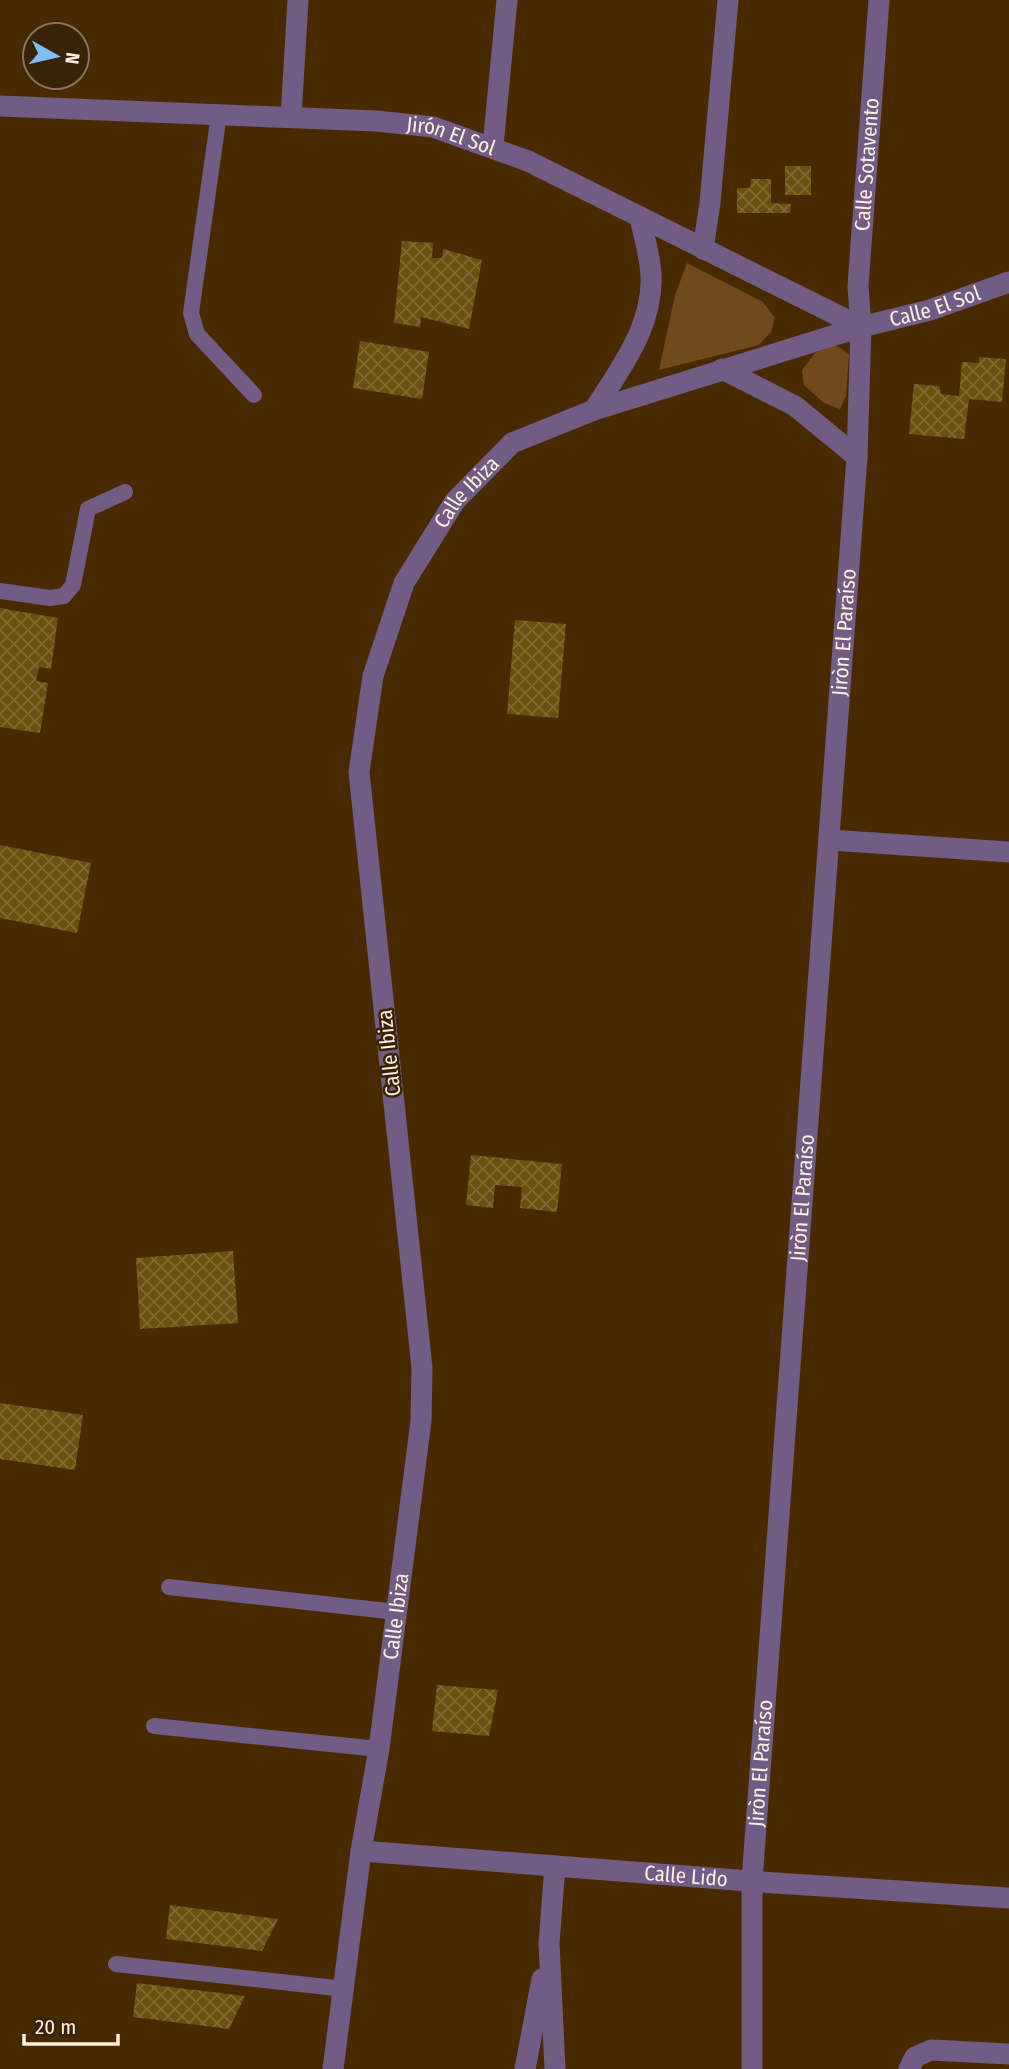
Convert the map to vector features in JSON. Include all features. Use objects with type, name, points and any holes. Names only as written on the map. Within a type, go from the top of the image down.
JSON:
[{"type":"street","points":[[291,117],[298,0]]},
{"type":"street","points":[[493,146],[508,0]]},
{"type":"street","points":[[703,249],[710,203],[728,0]]},
{"type":"street","name":"Calle Sotavento","points":[[861,327],[859,276],[879,0]]},
{"type":"street","name":"Jirón El Sol","points":[[0,106],[405,122],[461,135],[493,146],[640,216],[861,327]]},
{"type":"street","points":[[594,410],[637,342],[649,307],[651,267],[640,216]]},
{"type":"street","name":"Calle El Sol","points":[[861,327],[930,310],[1009,282]]},
{"type":"street","name":"Calle Ibiza","points":[[332,2069],[345,1989],[361,1851],[379,1749],[421,1421],[422,1367],[359,772],[373,676],[404,583],[455,501],[512,443],[594,410],[861,327]]},
{"type":"street","name":"Jiròn El Paraíso","points":[[752,2069],[752,1881],[857,457],[861,327]]},
{"type":"street","points":[[722,369],[795,406],[857,457]]},
{"type":"street","points":[[830,840],[1009,852]]},
{"type":"street","name":"Calle Lido","points":[[361,1851],[1009,1898]]},
{"type":"street","points":[[525,2069],[548,1943],[555,1866]]},
{"type":"street","points":[[548,1943],[555,2069]]},
{"type":"street","points":[[909,2069],[915,2057],[931,2050],[1009,2054]]},
{"type":"lane","points":[[219,114],[191,313],[197,334],[254,395]]},
{"type":"lane","points":[[0,592],[50,598],[64,596],[73,585],[88,509],[125,492]]},
{"type":"lane","points":[[169,1587],[397,1612]]},
{"type":"lane","points":[[155,1726],[379,1749]]},
{"type":"lane","points":[[116,1964],[345,1989]]},
{"type":"shaded area","points":[[687,263],[763,302],[775,318],[771,332],[759,345],[659,370],[675,295]]},
{"type":"shaded area","points":[[835,345],[849,354],[846,396],[840,409],[824,403],[804,385],[802,370],[815,353]]},
{"type":"building","points":[[785,166],[811,166],[811,195],[785,195]]},
{"type":"building","points":[[751,179],[771,179],[771,203],[791,204],[790,213],[737,213],[737,188],[750,188]]},
{"type":"building","points":[[402,241],[433,243],[432,258],[442,258],[443,249],[482,260],[469,329],[421,317],[420,327],[394,323]]},
{"type":"building","points":[[360,341],[429,352],[422,399],[353,388]]},
{"type":"building","points":[[979,357],[1006,359],[1002,402],[969,399],[964,439],[909,434],[914,384],[939,386],[941,394],[959,396],[962,362],[979,363]]},
{"type":"building","points":[[0,608],[58,618],[51,669],[39,667],[36,681],[48,683],[40,733],[0,727]]},
{"type":"building","points":[[515,620],[566,624],[558,718],[507,714]]},
{"type":"building","points":[[0,845],[91,863],[77,933],[0,918]]},
{"type":"building","points":[[471,1155],[562,1164],[557,1212],[520,1208],[522,1187],[495,1185],[493,1208],[466,1205]]},
{"type":"building","points":[[233,1251],[238,1323],[140,1329],[136,1258]]},
{"type":"building","points":[[0,1403],[83,1415],[75,1470],[0,1459]]},
{"type":"building","points":[[437,1685],[498,1690],[489,1736],[432,1731]]},
{"type":"building","points":[[170,1905],[278,1919],[262,1951],[166,1939]]},
{"type":"building","points":[[137,1983],[245,1996],[229,2029],[133,2017]]}]
